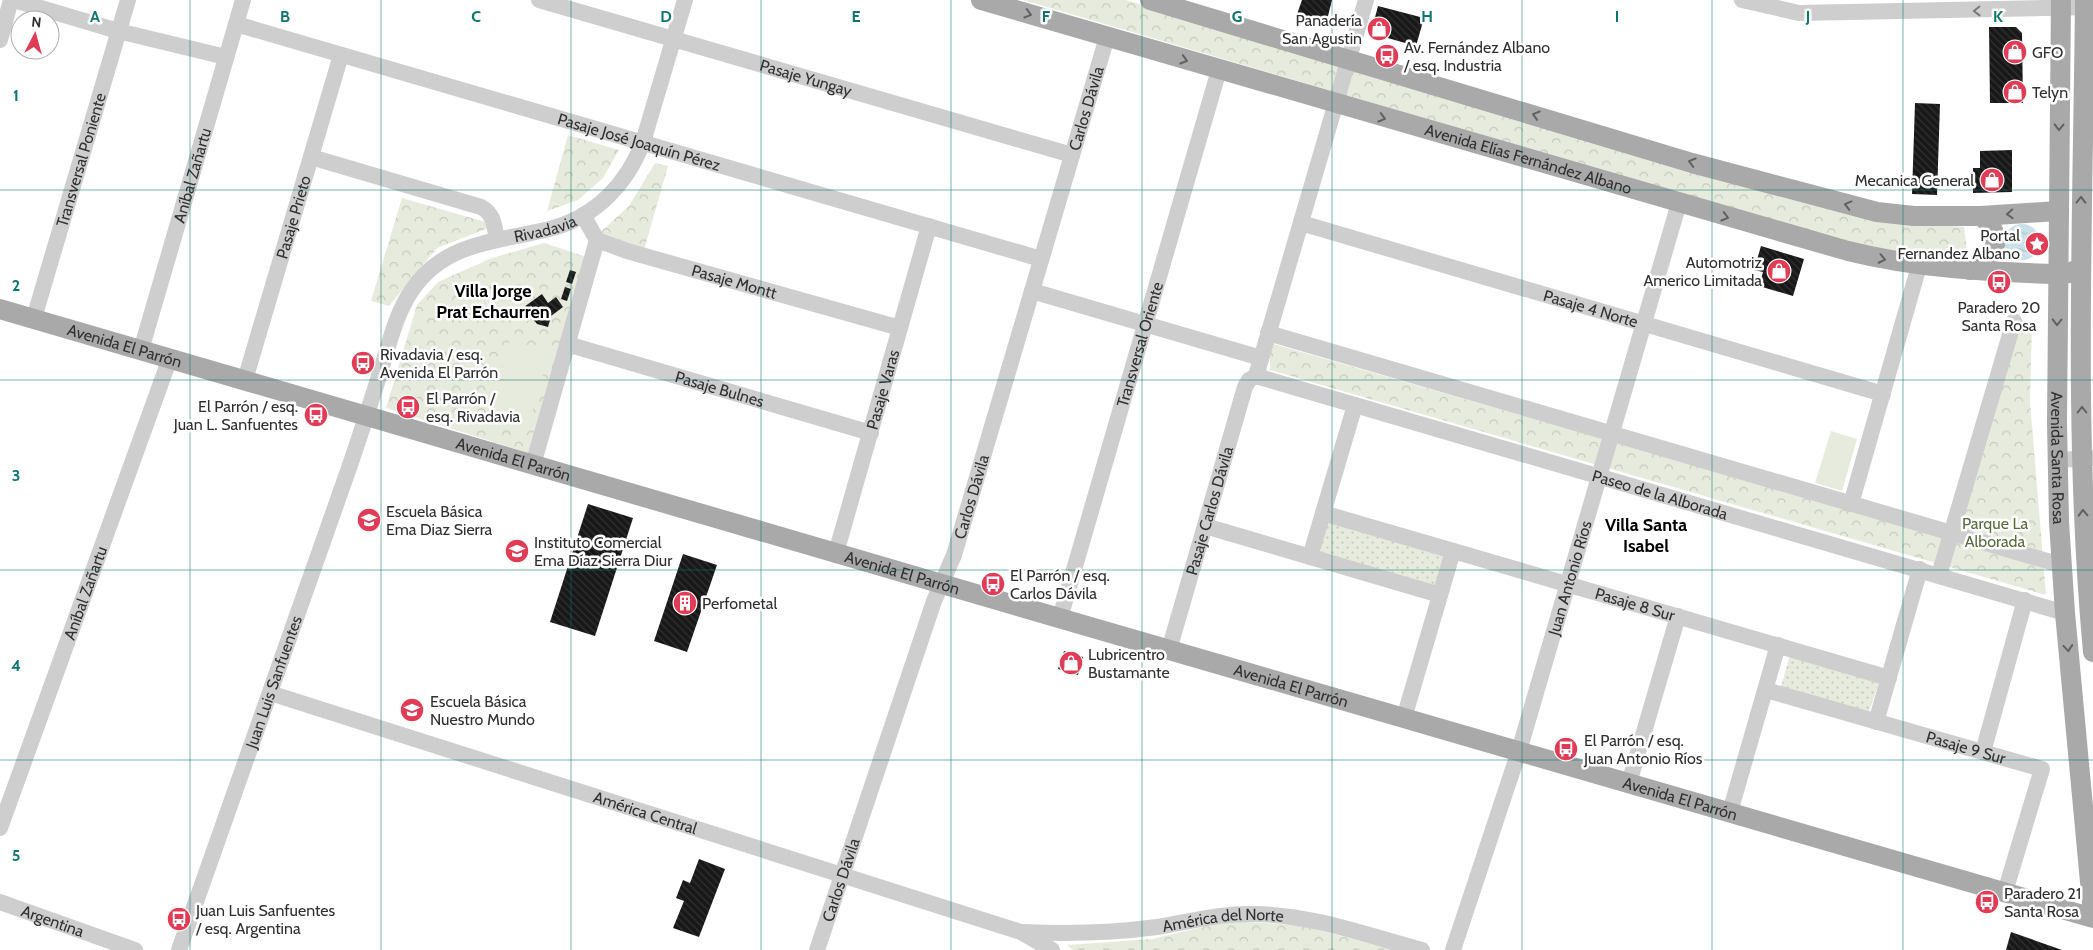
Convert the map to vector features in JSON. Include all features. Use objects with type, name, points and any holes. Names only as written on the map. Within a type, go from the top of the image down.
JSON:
[{"type":"main road","name":"Avenida Elías Fernández Albano","points":[[982,0],[1679,204],[1848,251],[1920,266],[2058,274],[2070,273],[2081,258]]},
{"type":"main road","points":[[1150,0],[1692,163],[1876,212],[1914,216],[1980,216],[2058,211],[2081,258]]},
{"type":"main road","name":"Avenida Santa Rosa","points":[[2061,4],[2057,460],[2064,612],[2093,914]]},
{"type":"main road","name":"Avenida Santa Rosa","points":[[2088,5],[2081,258],[2087,459],[2085,542],[2093,652]]},
{"type":"main road","points":[[1970,270],[1988,260],[1994,249],[1993,230],[1990,224],[1980,216]]},
{"type":"main road","name":"Avenida El Parrón","points":[[0,309],[836,554],[2093,918]]},
{"type":"street","name":"Transversal Poniente","points":[[34,318],[128,0]]},
{"type":"street","name":"Aníbal Zañartu","points":[[141,350],[243,0]]},
{"type":"street","name":"Pasaje Yungay","points":[[539,0],[1072,156]]},
{"type":"street","name":"Rivadavia","points":[[367,416],[400,310],[414,287],[434,267],[445,258],[476,244],[552,228],[583,215],[605,200],[615,190],[636,160],[643,142],[685,0]]},
{"type":"street","points":[[1256,376],[1366,0]]},
{"type":"street","points":[[1742,0],[1799,13],[2061,4],[2088,5]]},
{"type":"street","points":[[0,40],[8,6],[226,57]]},
{"type":"street","name":"Pasaje José Joaquín Pérez","points":[[236,24],[1042,259]]},
{"type":"street","name":"Carlos Dávila","points":[[817,950],[934,601],[954,556],[1107,37]]},
{"type":"street","name":"Pasaje Prieto","points":[[244,380],[341,55]]},
{"type":"street","name":"Transversal Oriente","points":[[1060,618],[1219,70]]},
{"type":"street","points":[[311,157],[481,207],[490,214],[497,239]]},
{"type":"street","name":"Juan Antonio Ríos","points":[[1453,950],[1520,751],[1679,204]]},
{"type":"street","points":[[533,465],[597,240],[583,215]]},
{"type":"street","name":"Pasaje 4 Norte","points":[[1301,223],[1883,394]]},
{"type":"street","name":"Pasaje Varas","points":[[836,554],[930,226]]},
{"type":"street","name":"Pasaje Montt","points":[[597,240],[637,254],[900,328]]},
{"type":"street","points":[[1851,504],[1920,266]]},
{"type":"street","points":[[1032,291],[1261,358]]},
{"type":"street","points":[[1939,575],[2014,321]]},
{"type":"street","points":[[1268,333],[2061,565]]},
{"type":"street","name":"Pasaje Bulnes","points":[[567,344],[871,433]]},
{"type":"street","name":"Aníbal Zañartu","points":[[0,828],[170,358]]},
{"type":"street","name":"Paseo de la Alborada","points":[[1256,376],[2064,612]]},
{"type":"street","name":"Pasaje Carlos Dávila","points":[[1169,650],[1245,387],[1249,380],[1256,376]]},
{"type":"street","points":[[1310,556],[1355,405]]},
{"type":"street","name":"Juan Luis Sanfuentes","points":[[180,950],[367,416]]},
{"type":"street","points":[[2057,460],[2087,459]]},
{"type":"street","name":"Pasaje 8 Sur","points":[[1323,513],[1889,678]]},
{"type":"street","points":[[1205,526],[1440,595]]},
{"type":"street","points":[[1404,718],[1453,551]]},
{"type":"street","points":[[1876,722],[1920,569]]},
{"type":"street","points":[[1982,752],[2025,600]]},
{"type":"street","points":[[1629,783],[1678,616]]},
{"type":"street","points":[[1730,812],[1778,646]]},
{"type":"street","name":"Pasaje 9 Sur","points":[[1766,690],[2042,769],[2005,892]]},
{"type":"street","name":"América Central","points":[[270,693],[1021,932]]},
{"type":"street","name":"Argentina","points":[[0,902],[135,950]]},
{"type":"street","name":"América del Norte","points":[[1021,932],[1071,934],[1123,931],[1227,915],[1279,915],[1326,922],[1422,950]]},
{"type":"street","points":[[1021,932],[1052,950]]},
{"type":"green space","points":[[1023,0],[1126,0],[1868,219],[1964,227],[1967,251],[1960,259],[1862,247]]},
{"type":"green space","points":[[568,135],[619,150],[603,178],[578,200],[547,211]]},
{"type":"green space","points":[[655,163],[668,166],[644,250],[596,236],[629,206]]},
{"type":"green space","points":[[402,198],[496,225],[437,248],[389,306],[371,301]]},
{"type":"green space","points":[[544,243],[587,257],[531,454],[386,408],[417,305],[438,282],[492,258]]},
{"type":"green space","name":"Parque La Alborada","points":[[2012,317],[2032,323],[2030,402],[2046,595],[1270,370],[1270,343],[1945,539]]},
{"type":"green space","points":[[510,340],[550,351],[528,426],[489,414]]},
{"type":"green space","points":[[1831,431],[1857,439],[1842,491],[1815,483]]},
{"type":"green space","points":[[1329,519],[1445,553],[1435,587],[1319,553]]},
{"type":"green space","points":[[1790,655],[1879,682],[1869,712],[1781,686]]},
{"type":"green space","points":[[1228,921],[1298,925],[1396,950],[1073,950],[1067,945],[1152,939]]},
{"type":"water","points":[[2022,224],[2035,229],[2040,242],[2035,255],[2022,260],[2009,255],[2004,242],[2009,229]]},
{"type":"building","points":[[1302,0],[1332,0],[1328,16],[1316,23],[1296,17]]},
{"type":"building","points":[[1378,6],[1424,18],[1416,46],[1377,35],[1373,25]]},
{"type":"building","points":[[1989,27],[2016,27],[2022,33],[2023,103],[1990,103]]},
{"type":"building","points":[[1915,103],[1940,104],[1937,195],[1912,194]]},
{"type":"building","name":"Mecanica General","points":[[2012,150],[2012,192],[1973,193],[1973,168],[1980,168],[1980,151]]},
{"type":"building","name":"Automotriz Americo Limitada","points":[[1761,246],[1804,259],[1793,296],[1759,286],[1763,272],[1754,270]]},
{"type":"building","points":[[570,270],[576,272],[572,284],[566,282]]},
{"type":"building","points":[[565,287],[571,289],[567,301],[561,299]]},
{"type":"building","points":[[542,294],[548,303],[556,297],[563,307],[547,319],[550,320],[548,327],[537,324],[524,307]]},
{"type":"building","points":[[588,504],[633,518],[595,636],[550,622]]},
{"type":"building","name":"Perfometal","points":[[683,554],[717,565],[687,652],[654,641]]},
{"type":"building","name":"Lubricentro Bustamante","points":[[1064,651],[1083,657],[1078,675],[1058,669]]},
{"type":"building","points":[[699,859],[725,869],[699,937],[673,928],[684,901],[676,898],[683,880],[690,883]]},
{"type":"building","points":[[2011,932],[2062,950],[2006,950]]},
{"type":"place","name":"Panadería San Agustin","points":[[1379,29]]},
{"type":"place","name":"GFO","points":[[2015,52]]},
{"type":"place","name":"Av. Fernández Albano / esq. Industria","points":[[1387,56]]},
{"type":"place","name":"Telyn","points":[[2015,92]]},
{"type":"place","name":"Mecanica General","points":[[1992,180]]},
{"type":"place","name":"Portal Fernandez Albano","points":[[2037,244]]},
{"type":"place","name":"Automotriz Americo Limitada","points":[[1779,271]]},
{"type":"place","name":"Paradero 20 Santa Rosa","points":[[1999,282]]},
{"type":"place","name":"Rivadavia / esq. Avenida El Parrón","points":[[363,363]]},
{"type":"place","name":"El Parrón / esq. Rivadavia","points":[[408,407]]},
{"type":"place","name":"El Parrón / esq. Juan L. Sanfuentes","points":[[316,415]]},
{"type":"place","name":"Escuela Básica Ema Diaz Sierra","points":[[369,520]]},
{"type":"place","name":"Instituto Comercial Ema Díaz Sierra Diur","points":[[517,551]]},
{"type":"place","name":"El Parrón / esq. Carlos Dávila","points":[[993,584]]},
{"type":"place","name":"Perfometal","points":[[685,603]]},
{"type":"place","name":"Lubricentro Bustamante","points":[[1071,663]]},
{"type":"place","name":"Escuela Básica Nuestro Mundo","points":[[412,710]]},
{"type":"place","name":"El Parrón / esq. Juan Antonio Ríos","points":[[1566,749]]},
{"type":"place","name":"Paradero 21 Santa Rosa","points":[[1987,902]]},
{"type":"place","name":"Juan Luis Sanfuentes / esq. Argentina","points":[[179,919]]},
{"type":"district","name":"Villa Jorge Prat Echaurren","points":[[493,301]]},
{"type":"district","name":"Villa Santa Isabel","points":[[1646,535]]}]
